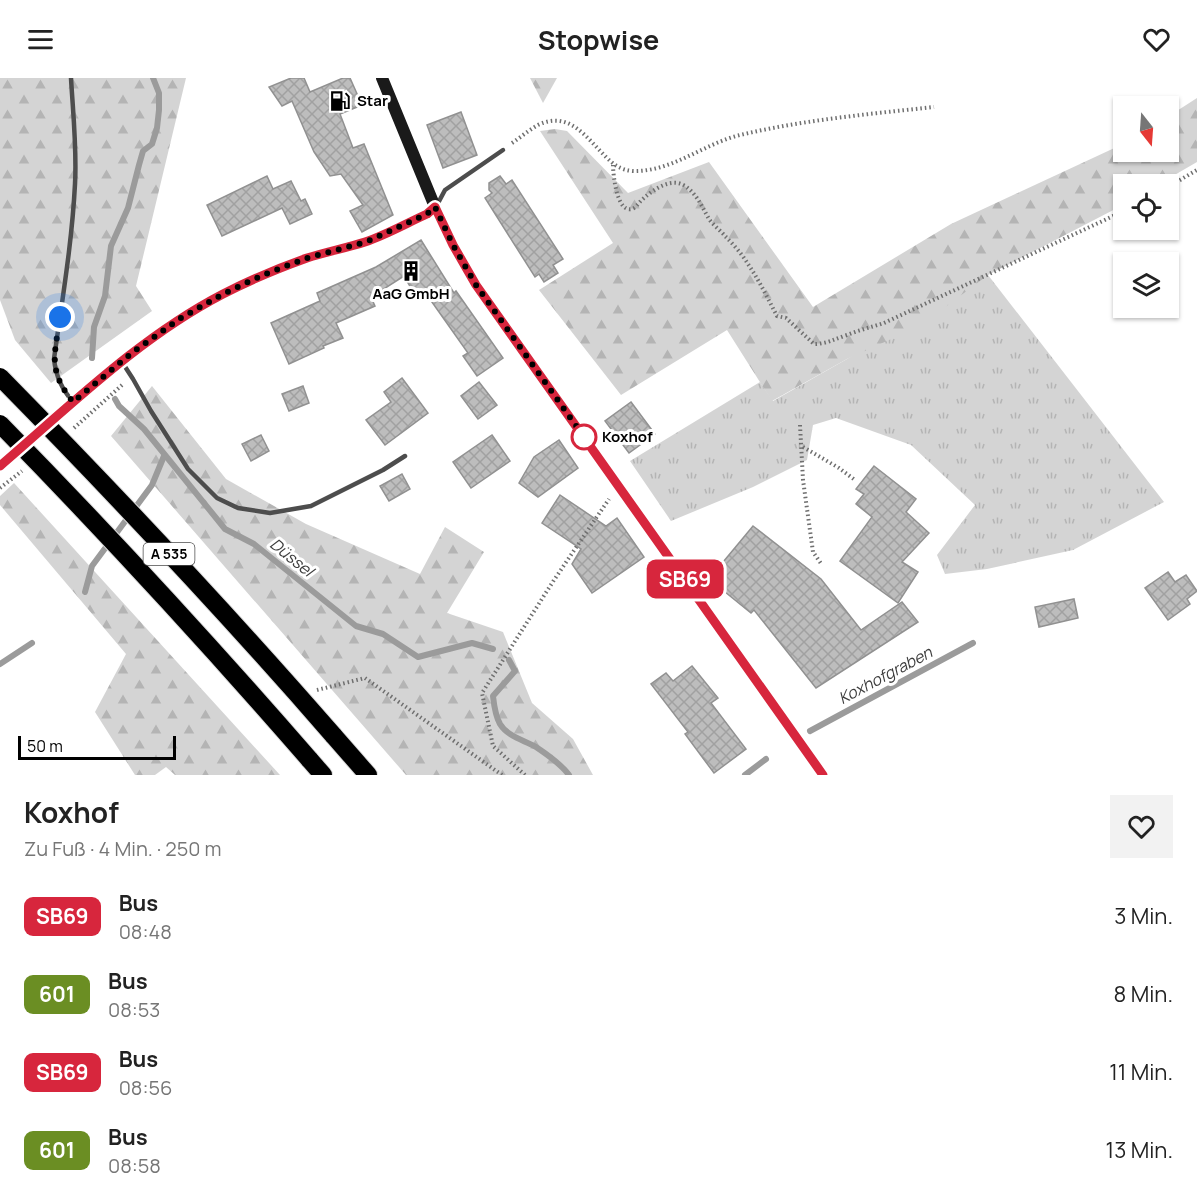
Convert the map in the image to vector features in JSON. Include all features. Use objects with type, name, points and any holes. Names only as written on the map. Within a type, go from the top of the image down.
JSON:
[{"type":"highway","name":"A 535","points":[[0,376],[87,465],[261,652],[368,775]]},
{"type":"highway","name":"A 535","points":[[0,424],[60,485],[226,664],[323,775]]},
{"type":"main road","points":[[382,78],[435,207],[476,285],[823,775]]},
{"type":"street","points":[[0,466],[133,352],[181,318],[263,275],[307,258],[366,242],[427,214],[435,207]]},
{"type":"lane","points":[[71,78],[75,184],[72,229],[54,359],[57,376],[64,391],[73,402]]},
{"type":"lane","points":[[435,207],[445,190],[503,150]]},
{"type":"lane","points":[[122,362],[188,469],[217,498],[238,508],[270,513],[311,506],[383,470],[405,456]]},
{"type":"path","points":[[503,150],[532,129],[539,132],[540,124],[553,121],[567,122],[575,126],[613,165],[631,171],[669,165],[736,136],[767,129],[844,117],[934,108]]},
{"type":"path","points":[[613,165],[615,188],[622,205],[626,208],[635,207],[652,191],[672,183],[685,186],[695,194],[710,220],[748,264],[777,316],[786,318],[814,344],[833,341],[884,323],[1113,216]]},
{"type":"path","points":[[1179,181],[1197,170]]},
{"type":"path","points":[[68,434],[131,376]]},
{"type":"path","points":[[800,425],[803,480],[813,552],[822,565]]},
{"type":"path","points":[[802,447],[855,480]]},
{"type":"path","points":[[525,775],[493,746],[482,693],[554,580],[619,486]]},
{"type":"green space","points":[[0,78],[186,78],[136,286],[152,311],[51,383],[15,340],[0,300]]},
{"type":"green space","points":[[530,78],[557,78],[543,103]]},
{"type":"green space","points":[[1197,98],[1197,162],[1176,174],[1113,174],[1113,210],[988,275],[920,326],[847,359],[772,401],[727,330],[621,395],[539,290],[613,243],[540,131],[555,129],[567,131],[628,193],[709,162],[813,307],[951,224],[1113,149],[1113,162],[1179,162],[1179,110]]},
{"type":"green space","points":[[988,275],[1164,502],[1073,550],[987,569],[945,574],[937,555],[975,505],[911,445],[836,418],[813,425],[807,460],[753,487],[671,521],[630,461],[760,382],[773,401]]},
{"type":"green space","points":[[152,386],[226,479],[306,524],[420,574],[445,527],[484,552],[447,613],[503,632],[532,703],[573,739],[593,775],[406,775],[111,436]]},
{"type":"green space","points":[[14,483],[280,775],[175,775],[166,767],[155,775],[135,775],[95,712],[126,654],[0,505],[0,496]]},
{"type":"building","points":[[291,78],[304,78],[310,92],[343,78],[350,78],[362,105],[340,114],[353,148],[364,144],[393,215],[362,232],[350,211],[363,205],[341,174],[330,176],[314,152],[292,101],[282,106],[269,87]]},
{"type":"building","points":[[461,112],[477,155],[443,168],[427,125]]},
{"type":"building","points":[[267,176],[273,189],[291,181],[301,201],[305,199],[312,214],[290,224],[282,208],[222,236],[207,205]]},
{"type":"building","points":[[500,176],[506,184],[512,180],[563,259],[553,265],[558,273],[544,282],[539,274],[535,277],[485,198],[492,193],[489,190],[489,183]]},
{"type":"building","points":[[421,240],[454,293],[456,291],[503,358],[477,376],[463,356],[468,353],[427,295],[418,300],[404,276],[371,297],[375,306],[336,323],[343,338],[289,364],[271,323],[320,301],[317,293],[376,267]]},
{"type":"building","points":[[402,378],[428,413],[385,445],[366,420],[391,402],[384,392]]},
{"type":"building","points":[[479,382],[497,405],[478,419],[461,396]]},
{"type":"building","points":[[303,386],[309,403],[289,411],[282,394]]},
{"type":"building","points":[[631,402],[655,434],[629,453],[605,421]]},
{"type":"building","points":[[261,435],[269,451],[251,461],[242,444]]},
{"type":"building","points":[[492,435],[510,461],[471,488],[453,462]]},
{"type":"building","points":[[559,440],[578,468],[538,497],[519,483],[534,457]]},
{"type":"building","points":[[874,466],[916,499],[906,512],[929,533],[902,562],[918,572],[898,603],[840,561],[872,517],[856,504],[864,494],[856,489]]},
{"type":"building","points":[[402,474],[410,489],[389,501],[380,486]]},
{"type":"building","points":[[560,495],[606,526],[617,518],[644,557],[592,593],[572,564],[581,549],[542,523]]},
{"type":"building","points":[[753,526],[821,579],[861,630],[902,602],[918,622],[816,688],[754,610],[751,613],[709,579]]},
{"type":"building","points":[[1168,572],[1175,582],[1186,575],[1197,591],[1187,599],[1190,604],[1168,620],[1145,588]]},
{"type":"building","points":[[1074,599],[1078,618],[1039,627],[1035,607]]},
{"type":"building","points":[[692,666],[718,698],[711,703],[746,749],[714,773],[685,734],[688,732],[651,684],[666,673],[673,681]]},
{"type":"waterway","name":"Düssel","points":[[92,358],[94,327],[105,296],[111,246],[128,208],[143,151],[152,144],[157,128],[159,93],[153,78]]},
{"type":"waterway","name":"Düssel","points":[[115,399],[119,406],[144,429],[225,529],[254,544],[356,626],[383,634],[418,657],[472,643],[493,649]]},
{"type":"waterway","points":[[85,592],[92,566],[152,485],[164,456]]},
{"type":"waterway","points":[[0,664],[32,643]]},
{"type":"waterway","name":"Koxhofgraben","points":[[810,731],[973,643]]},
{"type":"waterway","name":"Düssel","points":[[509,660],[515,671],[493,696],[500,724],[512,735],[550,756],[569,775]]},
{"type":"waterway","name":"Koxhofgraben","points":[[745,775],[766,759]]},
{"type":"bus line","name":"SB69","points":[[0,466],[133,352],[181,318],[263,275],[307,258],[366,242],[427,214],[435,207],[476,285],[823,775]]},
{"type":"place","name":"Star","points":[[340,101]]},
{"type":"place","name":"AaG GmbH","points":[[411,271]]},
{"type":"place","name":"Koxhof","points":[[584,437]]},
{"type":"route","points":[[60,317],[55,367],[64,391],[73,402],[133,352],[181,318],[223,294],[307,258],[366,242],[427,214],[435,207],[476,285],[584,437]]}]
